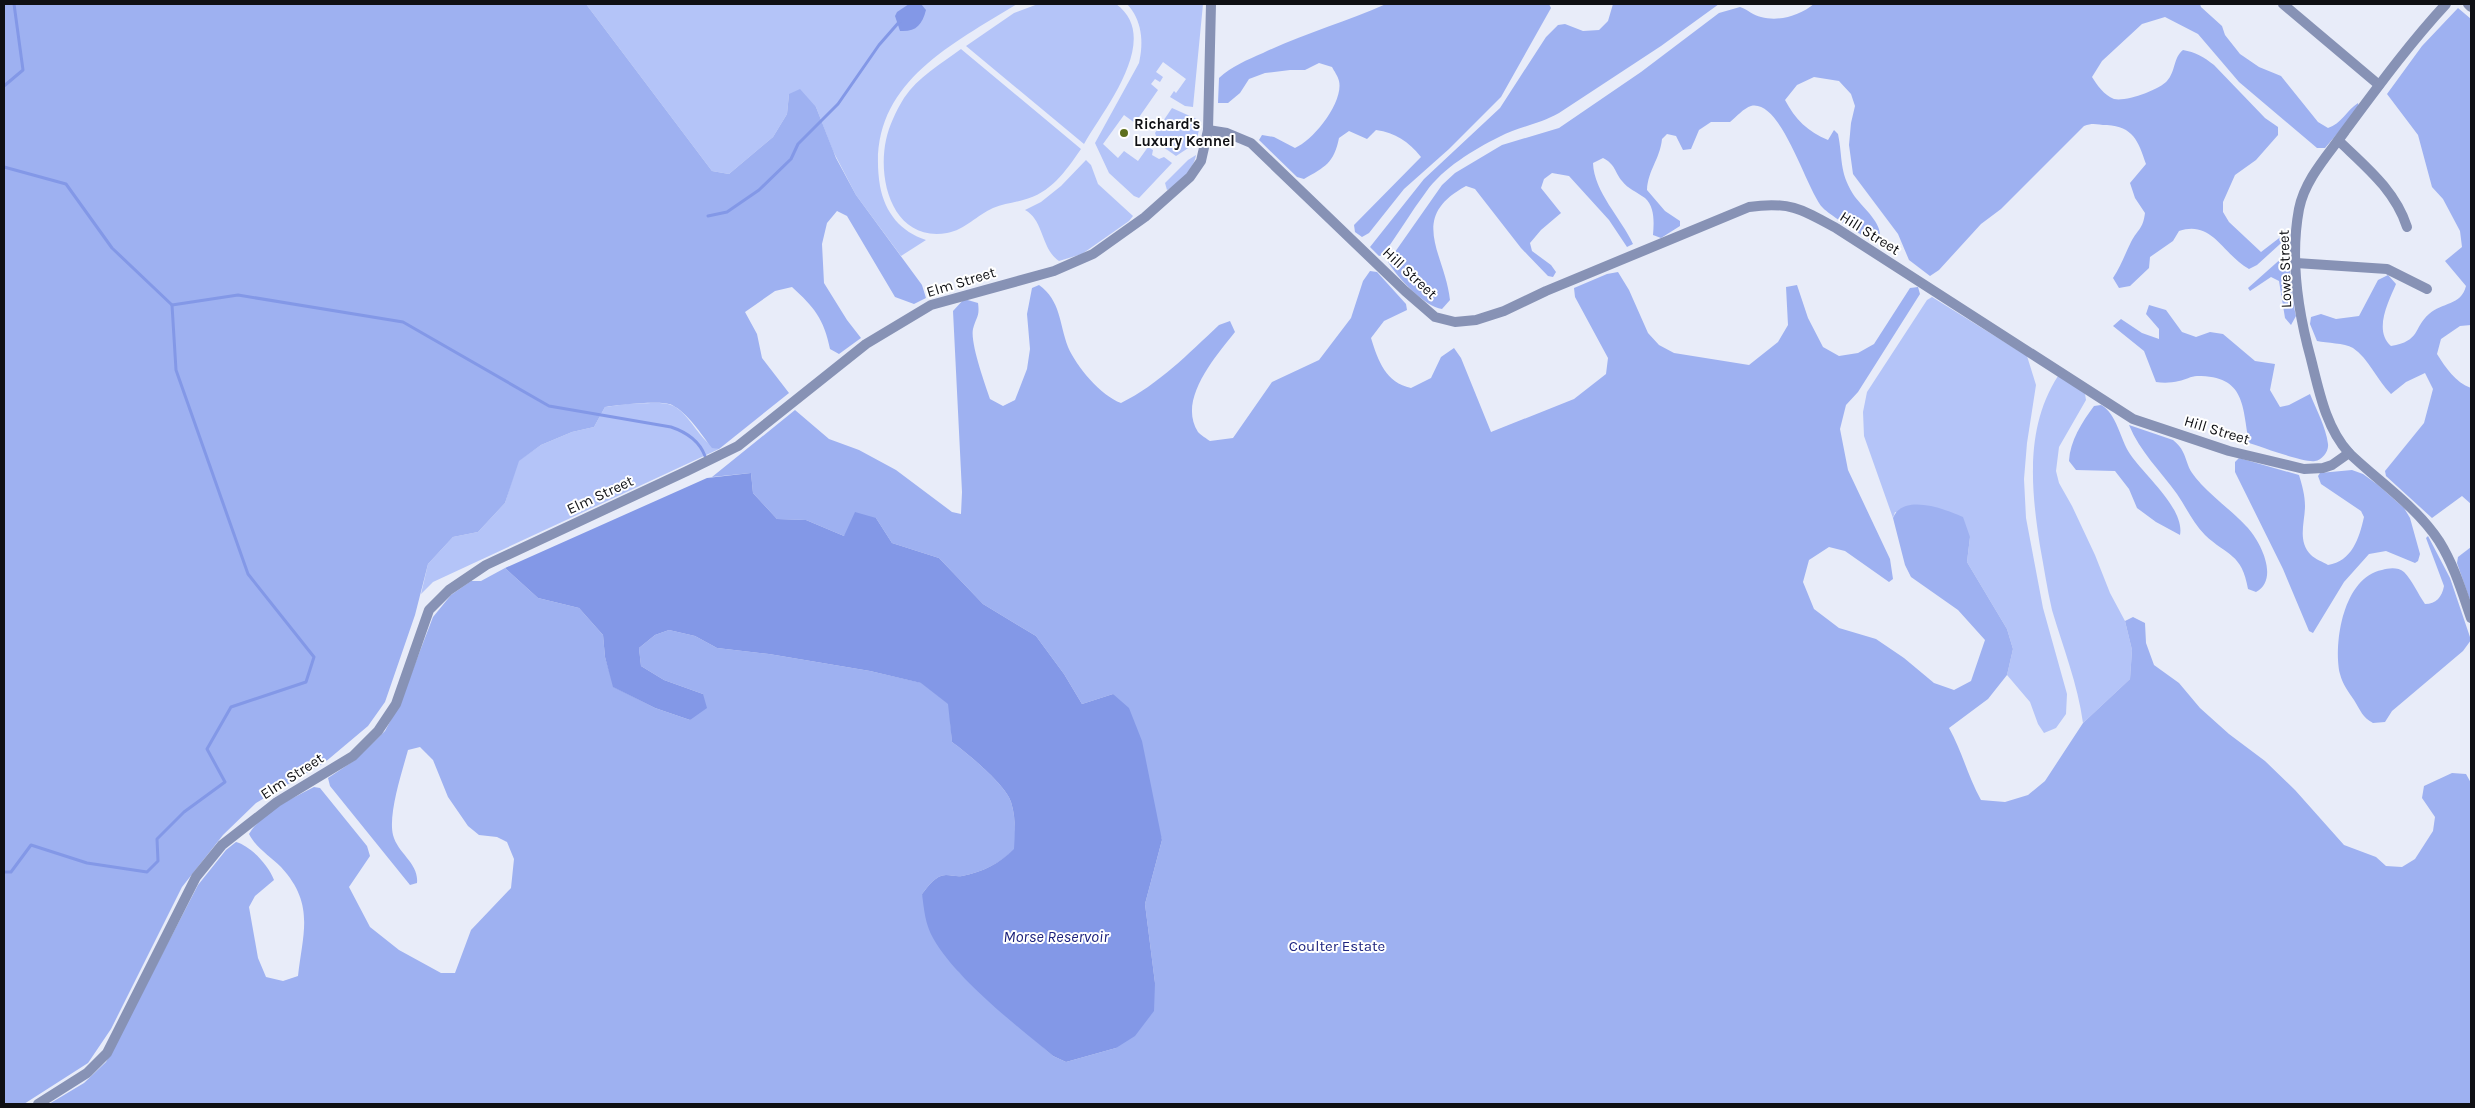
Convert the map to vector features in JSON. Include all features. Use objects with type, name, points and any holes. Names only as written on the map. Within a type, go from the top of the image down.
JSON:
[{"type":"street","name":"Elm Street","points":[[38,1104],[87,1072],[107,1053],[196,878],[222,845],[277,802],[353,756],[378,731],[396,704],[429,610],[449,590],[486,564],[687,472],[738,446],[866,344],[930,305],[1054,271],[1093,254],[1145,217],[1190,177],[1201,161],[1208,130],[1211,4]]},
{"type":"street","points":[[2283,4],[2379,85]]},
{"type":"street","name":"Lowe Street","points":[[2349,452],[2336,434],[2319,392],[2304,332],[2296,263],[2300,208],[2306,190],[2322,161],[2339,141],[2379,85],[2446,4]]},
{"type":"street","points":[[2468,4],[2471,8]]},
{"type":"street","name":"Hill Street","points":[[1208,130],[1227,133],[1251,143],[1405,291],[1435,317],[1455,322],[1476,320],[1504,311],[1546,291],[1748,207],[1772,204],[1792,206],[1836,228],[2133,419],[2230,451],[2304,469],[2323,468],[2349,452]]},
{"type":"street","points":[[2339,141],[2382,182],[2395,200],[2407,227]]},
{"type":"street","points":[[2296,263],[2387,269],[2427,289]]},
{"type":"street","points":[[2349,452],[2433,534],[2454,570],[2471,618]]},
{"type":"shaded area","points":[[586,4],[1017,4],[963,37],[938,55],[916,75],[897,97],[885,122],[878,152],[882,196],[890,213],[902,227],[926,240],[901,256],[856,195],[833,151],[816,107],[789,94],[787,114],[773,137],[729,174],[712,171]]},
{"type":"shaded area","points":[[1038,4],[1116,4],[1129,18],[1134,35],[1132,54],[1125,74],[1084,144],[966,46],[1014,13]]},
{"type":"shaded area","points":[[1127,4],[1203,4],[1193,107],[1185,106],[1170,97],[1174,91],[1176,93],[1186,79],[1163,62],[1156,72],[1163,77],[1160,82],[1155,79],[1151,84],[1158,90],[1135,123],[1124,115],[1103,144],[1118,158],[1124,151],[1138,161],[1148,147],[1153,150],[1152,155],[1159,159],[1164,157],[1172,163],[1139,198],[1134,196],[1109,173],[1095,143],[1139,63],[1141,39],[1139,24]]},
{"type":"shaded area","points":[[961,49],[1081,149],[1063,173],[1049,187],[1033,197],[1000,205],[953,231],[929,233],[914,228],[902,219],[893,206],[884,174],[886,140],[896,113],[910,90],[930,71]]},
{"type":"shaded area","points":[[1172,108],[1201,121],[1196,143],[1176,156],[1159,144],[1155,133]]},
{"type":"shaded area","points":[[1196,155],[1185,176],[1167,190],[1165,183],[1188,160]]},
{"type":"shaded area","points":[[1086,160],[1091,165],[1098,184],[1133,216],[1129,221],[1082,254],[1059,261],[1049,249],[1036,220],[1025,210],[1041,202],[1061,186]]},
{"type":"shaded area","points":[[1932,297],[2027,356],[2036,385],[2027,443],[2024,479],[2026,518],[2043,608],[2067,694],[2066,714],[2056,728],[2044,733],[2038,724],[2030,702],[2007,675],[2013,649],[2007,629],[1967,562],[1970,537],[1895,512],[1893,518],[1864,436],[1863,412],[1867,392],[1927,300]]},
{"type":"shaded area","points":[[2058,376],[2063,376],[2085,394],[2086,400],[2059,447],[2056,471],[2059,483],[2072,506],[2110,593],[2125,621],[2132,650],[2130,679],[2083,723],[2074,680],[2050,602],[2034,503],[2033,459],[2035,437],[2047,396]]},
{"type":"shaded area","points":[[656,403],[671,405],[684,414],[707,441],[719,449],[433,582],[421,594],[428,564],[453,537],[478,532],[505,503],[518,461],[541,445],[572,432],[594,427],[605,407]]},
{"type":"green space","points":[[4,4],[586,4],[712,171],[729,174],[773,137],[787,114],[789,94],[800,89],[816,107],[836,158],[856,195],[922,285],[926,298],[914,304],[895,297],[847,216],[837,211],[827,223],[822,244],[824,283],[847,320],[861,338],[839,354],[830,349],[821,321],[800,294],[792,287],[775,291],[745,312],[757,334],[762,358],[789,393],[719,449],[712,448],[689,418],[672,405],[639,403],[605,407],[594,427],[572,432],[541,445],[519,461],[505,503],[478,532],[453,537],[428,564],[415,615],[385,702],[368,726],[324,763],[256,803],[223,835],[182,887],[111,1029],[88,1063],[24,1104],[4,1104]]},
{"type":"green space","points":[[1386,4],[1549,4],[1551,8],[1501,97],[1449,149],[1404,189],[1369,233],[1362,237],[1355,232],[1354,225],[1421,157],[1416,151],[1406,142],[1390,133],[1376,130],[1367,139],[1349,131],[1339,138],[1328,163],[1304,179],[1297,177],[1259,140],[1262,135],[1274,137],[1295,148],[1310,138],[1326,120],[1337,99],[1339,81],[1332,67],[1319,63],[1305,70],[1265,73],[1249,79],[1240,93],[1228,103],[1218,103],[1219,78],[1240,64],[1278,46]]},
{"type":"green space","points":[[1613,4],[1719,4],[1661,46],[1559,113],[1506,134],[1459,160],[1433,183],[1383,255],[1379,256],[1370,247],[1424,179],[1500,108],[1546,37],[1558,25],[1565,24],[1583,31],[1599,30],[1608,21]]},
{"type":"green space","points":[[1814,4],[2200,4],[2222,26],[2225,35],[2240,54],[2259,67],[2281,76],[2318,122],[2328,128],[2337,123],[2358,103],[2359,108],[2325,148],[2317,148],[2239,82],[2198,34],[2165,17],[2142,24],[2102,61],[2092,77],[2107,95],[2114,99],[2126,99],[2157,88],[2167,81],[2183,50],[2203,57],[2214,65],[2265,118],[2278,127],[2278,135],[2256,160],[2235,175],[2223,202],[2223,212],[2229,222],[2261,252],[2287,232],[2290,235],[2257,265],[2249,269],[2209,234],[2191,229],[2179,231],[2173,241],[2150,257],[2149,268],[2130,286],[2119,288],[2113,278],[2131,242],[2142,226],[2145,213],[2135,198],[2130,183],[2146,164],[2137,142],[2129,132],[2116,126],[2093,124],[2084,126],[2001,209],[1981,224],[1939,270],[1930,276],[1909,260],[1898,234],[1853,174],[1849,145],[1855,106],[1851,94],[1839,81],[1814,77],[1797,85],[1785,100],[1798,119],[1814,133],[1828,140],[1834,130],[1838,134],[1845,178],[1853,194],[1877,224],[1880,238],[1877,244],[1823,208],[1816,198],[1783,130],[1773,116],[1762,108],[1751,106],[1730,122],[1711,122],[1699,130],[1691,149],[1683,150],[1676,136],[1667,134],[1662,139],[1659,153],[1649,176],[1647,190],[1665,211],[1680,221],[1680,226],[1661,238],[1653,235],[1654,225],[1651,206],[1645,198],[1624,184],[1613,166],[1603,158],[1593,163],[1595,174],[1603,195],[1633,244],[1627,247],[1609,220],[1569,176],[1552,173],[1544,179],[1541,188],[1561,213],[1541,230],[1530,243],[1532,251],[1551,265],[1556,272],[1553,277],[1548,276],[1521,248],[1475,189],[1466,186],[1448,198],[1438,211],[1434,224],[1437,252],[1447,283],[1450,300],[1442,309],[1435,307],[1420,297],[1405,283],[1388,262],[1442,185],[1455,173],[1502,145],[1559,128],[1641,72],[1719,13],[1740,7],[1758,16],[1775,19],[1796,14]]},
{"type":"green space","points":[[2458,8],[2471,19],[2471,325],[2460,326],[2441,339],[2437,354],[2456,378],[2471,388],[2471,504],[2462,496],[2432,518],[2386,476],[2385,471],[2424,423],[2433,389],[2425,373],[2406,382],[2391,394],[2359,353],[2345,345],[2317,341],[2310,324],[2311,317],[2321,314],[2336,319],[2359,316],[2378,280],[2388,275],[2396,284],[2384,315],[2383,332],[2391,346],[2401,344],[2412,337],[2429,314],[2456,300],[2464,292],[2466,286],[2445,261],[2462,247],[2460,231],[2443,199],[2432,187],[2418,135],[2387,94],[2422,46]]},
{"type":"green space","points":[[2284,256],[2289,259],[2292,298],[2296,316],[2291,325],[2285,318],[2279,281],[2271,277],[2250,291],[2248,288]]},
{"type":"green space","name":"Coulter Estate","points":[[1370,271],[1377,272],[1406,304],[1407,310],[1384,321],[1371,338],[1384,370],[1395,381],[1411,388],[1431,378],[1441,357],[1454,348],[1461,358],[1491,432],[1574,399],[1606,374],[1608,358],[1575,297],[1574,288],[1607,274],[1618,272],[1629,290],[1648,333],[1659,345],[1674,353],[1749,365],[1778,342],[1788,325],[1786,287],[1797,285],[1808,318],[1823,347],[1839,356],[1858,353],[1874,344],[1910,288],[1918,287],[1920,294],[1858,392],[1846,405],[1840,429],[1848,470],[1890,559],[1893,579],[1889,582],[1845,551],[1829,547],[1809,560],[1803,582],[1814,609],[1839,628],[1876,639],[1904,658],[1934,683],[1954,690],[1971,681],[1985,640],[1958,610],[1911,577],[1905,565],[1893,518],[1898,510],[1906,506],[1915,505],[1936,507],[1963,517],[1970,537],[1967,562],[2007,629],[2013,649],[2007,675],[1988,699],[1949,728],[1981,800],[2005,802],[2028,795],[2045,781],[2083,723],[2130,679],[2132,650],[2125,621],[2133,617],[2145,623],[2146,643],[2154,665],[2179,683],[2200,708],[2229,734],[2265,761],[2295,790],[2344,845],[2376,857],[2386,866],[2402,867],[2415,859],[2433,831],[2435,817],[2422,798],[2424,786],[2452,773],[2466,774],[2471,783],[2471,1104],[49,1104],[84,1083],[106,1062],[198,885],[226,850],[236,842],[242,844],[259,857],[274,880],[255,896],[249,907],[258,958],[266,977],[283,981],[298,976],[304,932],[303,906],[299,893],[281,867],[259,848],[249,834],[270,812],[314,787],[320,788],[367,846],[370,856],[349,887],[370,927],[399,950],[441,973],[455,973],[471,930],[511,888],[514,859],[507,842],[497,837],[479,835],[468,826],[448,797],[433,760],[420,747],[408,750],[396,793],[392,826],[393,835],[399,848],[412,864],[417,876],[417,883],[410,885],[330,786],[328,778],[355,760],[385,731],[400,703],[433,617],[451,595],[471,581],[481,581],[505,568],[538,598],[579,608],[603,635],[605,657],[614,687],[655,708],[690,720],[703,694],[664,680],[641,666],[639,648],[655,635],[669,630],[695,636],[717,648],[769,654],[870,671],[922,683],[949,704],[952,742],[985,770],[1008,795],[1014,814],[1015,826],[1015,849],[1003,859],[970,874],[960,876],[942,875],[932,881],[922,894],[959,972],[1053,1056],[1066,1062],[1116,1048],[1155,983],[1145,904],[1162,840],[1113,694],[1082,704],[1064,674],[1036,636],[983,604],[939,558],[892,543],[876,518],[844,536],[806,520],[777,519],[753,493],[751,473],[712,477],[795,410],[829,439],[859,450],[896,470],[952,512],[961,514],[962,492],[953,311],[964,299],[978,303],[978,314],[973,329],[976,353],[990,399],[1003,406],[1015,400],[1027,369],[1030,349],[1027,314],[1032,288],[1039,285],[1052,298],[1068,347],[1077,363],[1090,380],[1105,394],[1121,403],[1161,378],[1219,325],[1230,321],[1235,332],[1209,366],[1195,393],[1192,406],[1193,420],[1198,432],[1210,441],[1233,438],[1272,382],[1319,360],[1351,318],[1363,281]]},
{"type":"green space","points":[[2149,305],[2166,310],[2182,332],[2196,337],[2210,332],[2223,334],[2255,361],[2275,364],[2270,390],[2280,407],[2289,405],[2310,394],[2327,438],[2328,447],[2324,455],[2318,460],[2310,461],[2249,443],[2239,396],[2233,387],[2225,381],[2213,377],[2197,376],[2173,382],[2156,382],[2144,351],[2113,326],[2121,319],[2142,333],[2159,339],[2159,329],[2146,314]]},
{"type":"green space","points":[[2101,405],[2111,414],[2130,454],[2170,504],[2180,525],[2180,535],[2156,522],[2137,508],[2129,489],[2115,471],[2076,470],[2069,461],[2074,439],[2081,425],[2094,406]]},
{"type":"green space","points":[[2129,425],[2173,440],[2183,451],[2190,470],[2201,484],[2251,532],[2262,550],[2267,569],[2267,578],[2263,586],[2256,592],[2248,589],[2242,568],[2238,562],[2205,535],[2197,525],[2177,494],[2145,452]]},
{"type":"green space","points":[[2239,458],[2299,475],[2305,502],[2304,544],[2311,555],[2317,559],[2328,565],[2336,563],[2349,554],[2357,541],[2364,517],[2361,511],[2321,484],[2318,476],[2320,473],[2352,470],[2363,474],[2404,508],[2410,518],[2420,554],[2418,561],[2415,563],[2386,551],[2369,554],[2344,582],[2313,633],[2309,631],[2283,569],[2235,472],[2235,462]]},
{"type":"green space","points":[[2428,536],[2450,578],[2471,640],[2463,651],[2392,711],[2385,722],[2373,723],[2362,713],[2346,688],[2340,674],[2338,645],[2344,613],[2358,585],[2369,575],[2388,569],[2402,570],[2410,579],[2425,604],[2432,603],[2438,599],[2444,586],[2426,538]]},
{"type":"green space","points":[[2471,547],[2471,603],[2457,563],[2458,557]]},
{"type":"water","points":[[909,4],[921,4],[926,10],[918,27],[900,31],[895,16],[897,12]]},
{"type":"water","name":"Morse Reservoir","points":[[751,473],[753,493],[777,519],[806,520],[844,536],[855,512],[876,518],[892,543],[939,558],[983,604],[1036,636],[1064,674],[1082,704],[1113,694],[1129,708],[1142,741],[1162,840],[1145,904],[1155,983],[1154,1011],[1135,1036],[1116,1048],[1066,1062],[1053,1056],[971,985],[943,954],[933,938],[924,911],[922,894],[932,881],[942,875],[960,876],[970,874],[1003,859],[1014,849],[1015,826],[1014,814],[1008,795],[985,770],[952,742],[948,704],[921,683],[870,671],[769,654],[717,648],[695,636],[669,630],[655,635],[639,648],[641,666],[664,680],[703,694],[707,708],[690,720],[655,708],[613,687],[605,657],[603,635],[579,608],[538,598],[505,568],[707,478]]},
{"type":"waterway","points":[[4,86],[23,70],[14,4]]},
{"type":"waterway","points":[[708,216],[727,212],[759,190],[791,159],[798,144],[838,104],[879,45],[900,21]]},
{"type":"waterway","points":[[4,167],[66,184],[112,248],[172,305],[176,370],[248,574],[314,657],[306,682],[231,707],[207,749],[225,782],[184,812],[157,839],[158,861],[147,872],[87,863],[31,845],[11,872],[4,872]]},
{"type":"waterway","points":[[172,305],[238,295],[403,322],[549,406],[671,427],[691,437],[699,445],[705,456]]},
{"type":"place","name":"Richard's Luxury Kennel","points":[[1124,133]]}]
